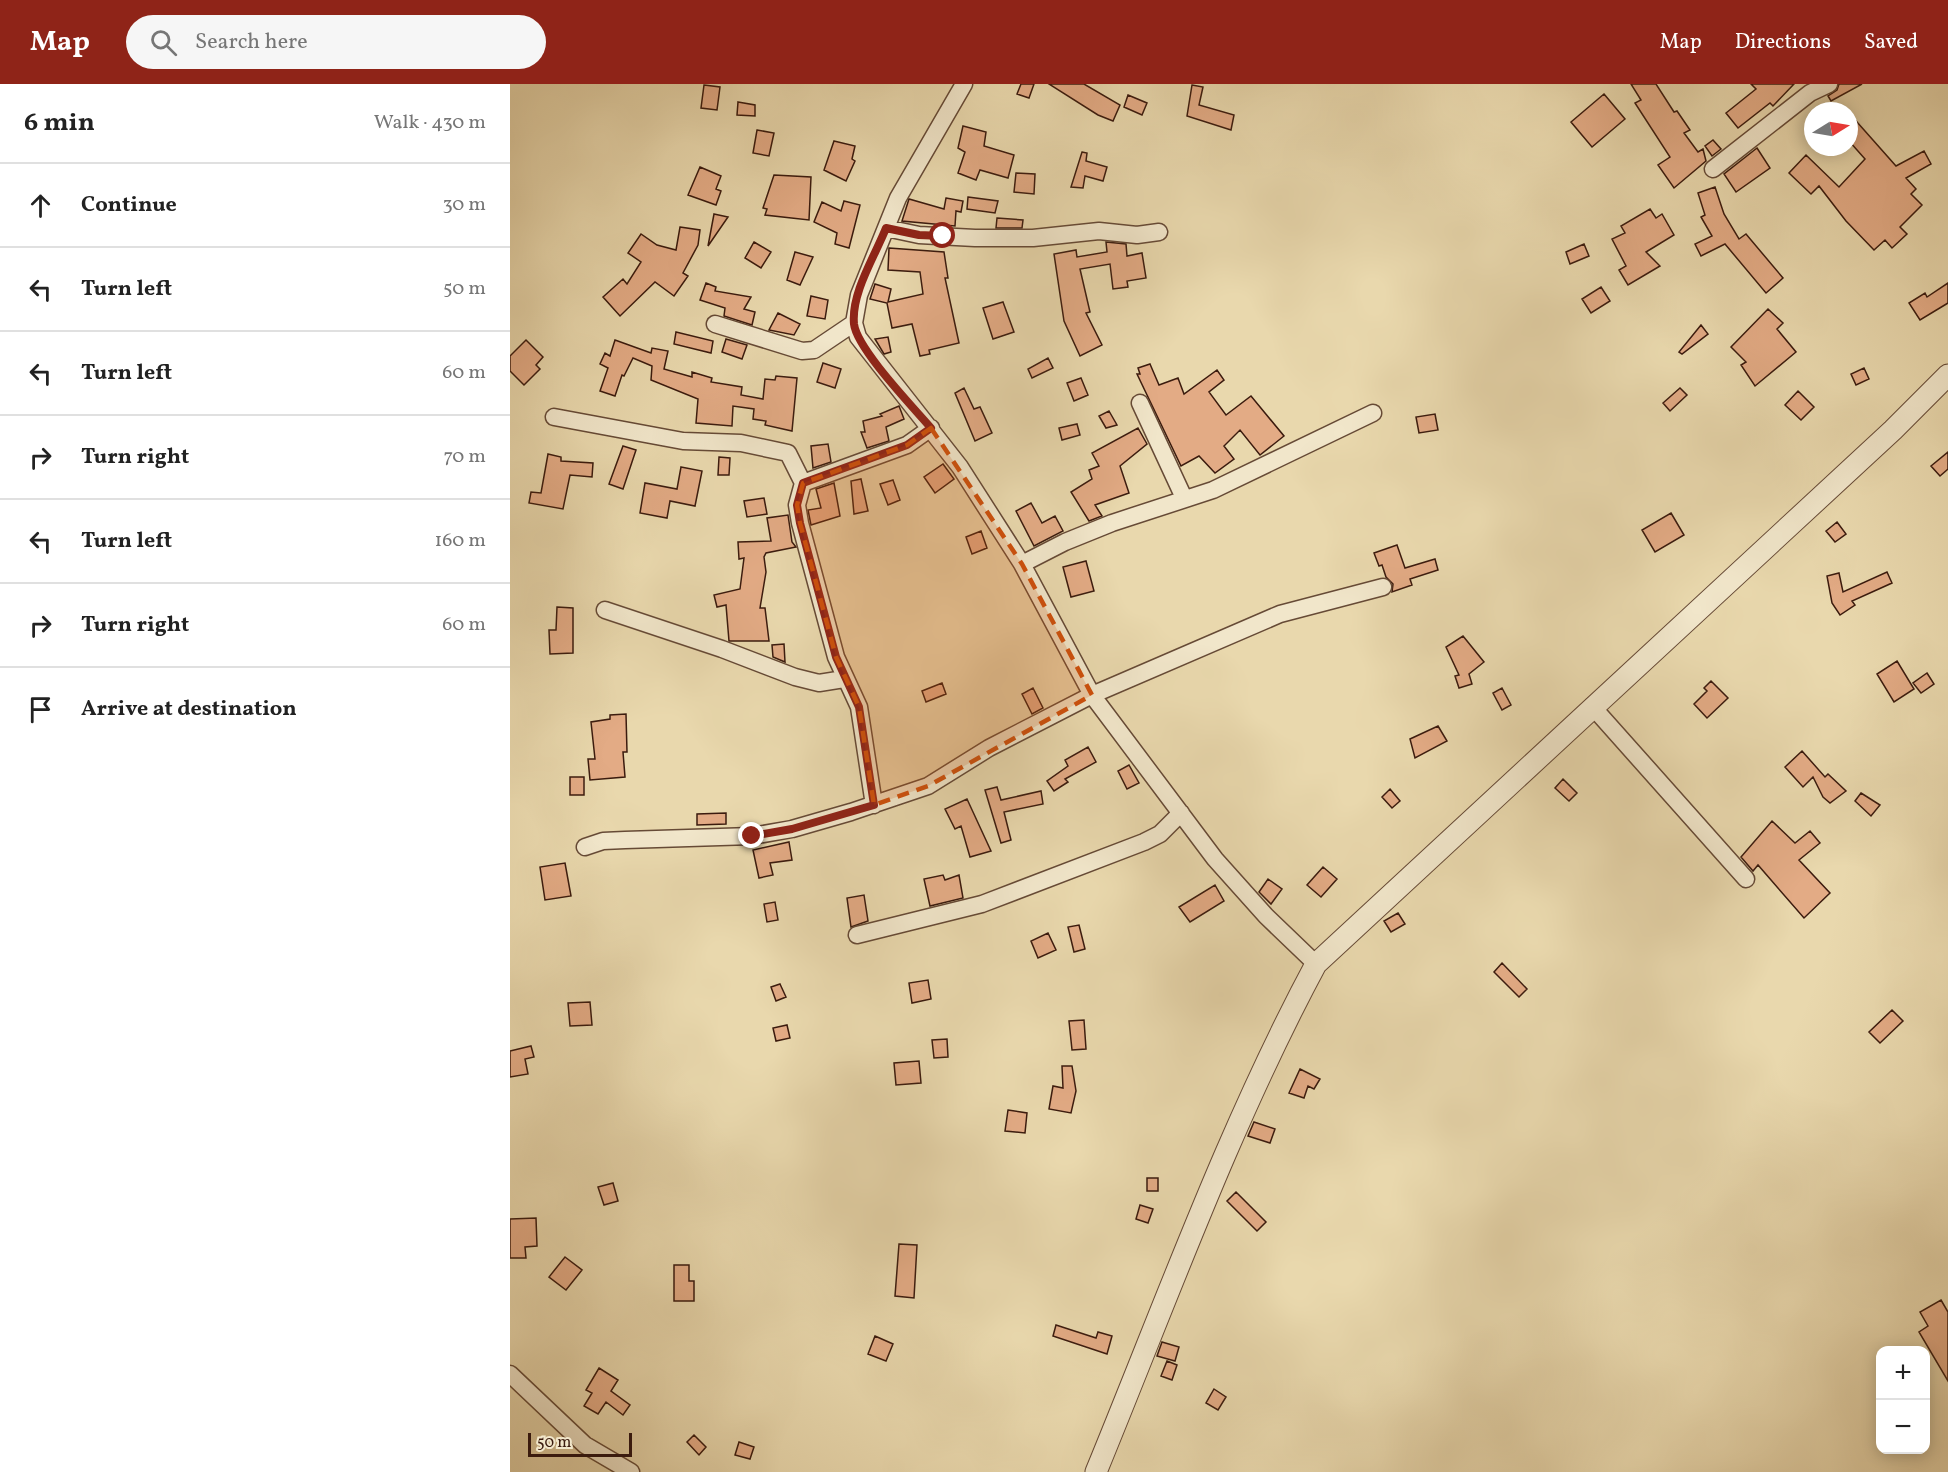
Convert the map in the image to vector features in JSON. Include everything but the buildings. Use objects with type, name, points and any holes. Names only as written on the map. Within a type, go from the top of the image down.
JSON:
[{"type":"street","points":[[964,84],[897,198],[859,295],[854,323],[865,348],[960,467],[1022,564],[1092,695],[1222,867],[1266,916],[1316,964]]},
{"type":"street","points":[[1713,169],[1810,93],[1829,84]]},
{"type":"street","points":[[886,228],[919,235],[975,238],[1033,238],[1099,231],[1137,235],[1160,232]]},
{"type":"street","points":[[715,324],[801,351],[814,350],[854,323]]},
{"type":"street","points":[[1096,1472],[1226,1158],[1285,1022],[1316,964],[1592,706],[1893,430],[1948,375]]},
{"type":"street","points":[[1140,403],[1184,498]]},
{"type":"street","points":[[1022,564],[1065,542],[1224,485],[1373,413]]},
{"type":"street","points":[[554,417],[683,441],[741,443],[788,453],[803,483],[797,505],[800,523],[836,657],[844,679],[859,707],[874,805]]},
{"type":"street","points":[[803,483],[907,445],[931,428]]},
{"type":"street","points":[[585,847],[603,842],[625,840],[752,836],[792,829],[874,805],[928,786],[989,748],[1092,695],[1280,614],[1383,587]]},
{"type":"street","points":[[605,610],[722,649],[795,677],[819,683],[844,679]]},
{"type":"street","points":[[1592,706],[1746,879]]},
{"type":"street","points":[[857,935],[982,904],[1029,887],[1144,842],[1160,834],[1181,813]]},
{"type":"street","points":[[510,1374],[585,1445],[631,1472]]},
{"type":"highlighted area","points":[[931,428],[1022,564],[1092,695],[928,786],[874,805],[859,707],[836,657],[800,523],[797,505],[803,483],[907,445]]},
{"type":"route","points":[[752,836],[792,829],[874,805],[859,707],[854,693],[844,679],[836,657],[797,505],[803,483],[907,445],[931,428],[865,348],[858,337],[854,323],[859,295],[886,228],[919,235],[943,236]]}]
